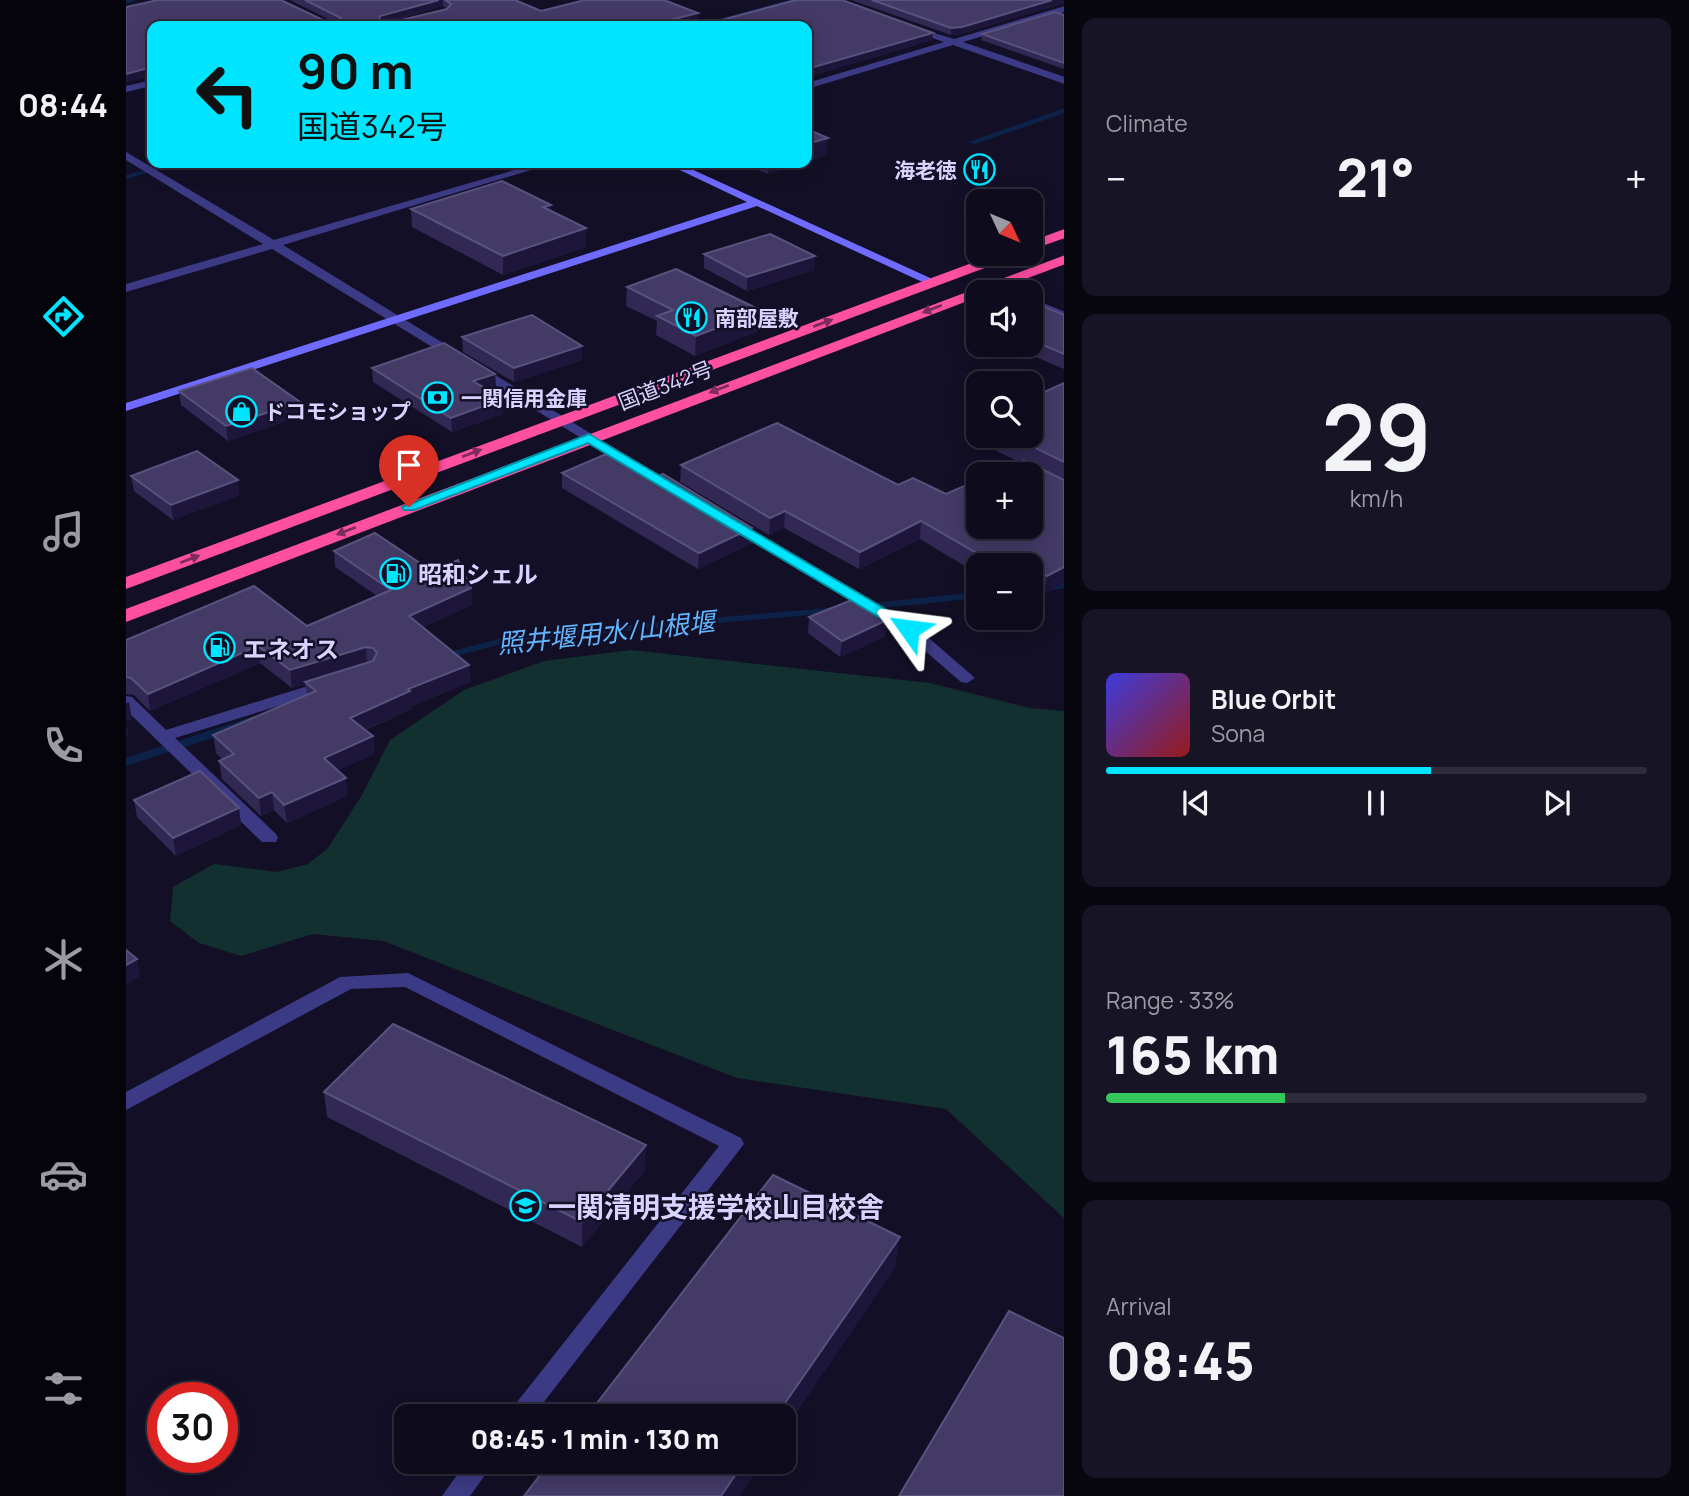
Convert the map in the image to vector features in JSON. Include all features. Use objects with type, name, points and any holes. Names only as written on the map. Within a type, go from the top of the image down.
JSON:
[{"type":"highway","points":[[1043,241],[1064,233]]},
{"type":"highway","name":"国道342号","points":[[1021,280],[1064,259]]},
{"type":"highway","name":"国道342号","points":[[126,583],[976,266]]},
{"type":"highway","name":"国道342号","points":[[126,616],[589,438],[966,302]]},
{"type":"street","points":[[812,84],[1064,9]]},
{"type":"street","points":[[894,21],[1064,81]]},
{"type":"street","points":[[126,89],[147,84]]},
{"type":"street","points":[[126,155],[147,168]]},
{"type":"street","points":[[148,168],[686,496]]},
{"type":"street","points":[[126,288],[532,168]]},
{"type":"street","points":[[681,168],[933,282]]},
{"type":"street","points":[[126,407],[757,203]]},
{"type":"street","points":[[1043,307],[1064,317]]},
{"type":"street","points":[[721,517],[909,629],[967,678]]},
{"type":"street","points":[[163,736],[343,680]]},
{"type":"street","points":[[126,701],[269,838]]},
{"type":"street","points":[[126,1102],[347,982],[408,980],[733,1143],[527,1404]]},
{"type":"street","points":[[455,1496],[472,1474]]},
{"type":"green space","points":[[631,650],[930,683],[1030,708],[1064,711],[1064,1218],[946,1109],[737,1078],[383,941],[313,934],[241,956],[199,943],[170,921],[173,887],[214,864],[277,872],[308,864],[328,848],[362,795],[390,740],[464,690],[544,661]]},
{"type":"building","points":[[158,0],[281,0],[325,21],[147,21],[147,68],[126,74],[126,7]]},
{"type":"building","points":[[305,0],[439,0],[380,16],[379,20],[397,21],[338,21],[341,18]]},
{"type":"building","points":[[445,0],[515,0],[541,11],[585,0],[664,0],[698,13],[666,21],[397,21],[447,9],[451,4]]},
{"type":"building","points":[[796,0],[842,0],[933,33],[814,67],[812,21],[718,21]]},
{"type":"building","points":[[872,0],[1052,0],[951,28]]},
{"type":"building","points":[[1055,12],[1064,15],[1064,63],[982,34]]},
{"type":"building","points":[[812,131],[828,138],[812,143]]},
{"type":"building","points":[[502,181],[551,205],[543,207],[586,228],[503,256],[411,209]]},
{"type":"building","points":[[770,234],[815,256],[747,277],[704,254]]},
{"type":"building","points":[[676,269],[762,311],[696,336],[657,316],[673,310],[627,287]]},
{"type":"building","points":[[1043,306],[1064,315],[1064,354],[1043,345]]},
{"type":"building","points":[[532,315],[582,346],[514,368],[462,337]]},
{"type":"building","points":[[444,343],[495,374],[473,381],[503,399],[451,418],[372,368]]},
{"type":"building","points":[[252,368],[300,402],[226,426],[179,391]]},
{"type":"building","points":[[1064,383],[1064,462],[1035,448],[1043,448],[1043,393]]},
{"type":"building","points":[[777,423],[898,485],[913,478],[946,494],[966,485],[966,539],[1043,539],[1043,470],[1064,480],[1064,567],[1047,576],[1043,573],[1043,553],[976,553],[921,521],[860,552],[785,511],[770,518],[681,465]]},
{"type":"building","points":[[197,451],[238,480],[171,505],[131,476]]},
{"type":"building","points":[[606,454],[651,480],[663,474],[752,528],[699,553],[562,473]]},
{"type":"building","points":[[375,533],[432,571],[458,560],[471,588],[409,616],[469,665],[408,689],[410,691],[350,718],[373,736],[324,758],[346,778],[284,805],[272,792],[259,798],[219,761],[234,754],[213,735],[316,691],[305,682],[373,661],[377,653],[373,648],[366,647],[290,670],[258,646],[148,694],[131,678],[126,677],[126,640],[254,586],[307,626],[391,590],[334,551]]},
{"type":"building","points":[[857,598],[887,620],[842,641],[809,617]]},
{"type":"building","points":[[200,771],[239,808],[173,838],[134,800]]},
{"type":"building","points":[[126,950],[137,959],[126,965]]},
{"type":"building","points":[[393,1024],[646,1145],[582,1222],[324,1092]]},
{"type":"building","points":[[773,1175],[900,1237],[784,1404],[596,1404]]},
{"type":"building","points":[[1009,1311],[1064,1338],[1064,1496],[899,1496]]},
{"type":"building","points":[[541,1474],[736,1474],[721,1496],[524,1496]]},
{"type":"waterway","points":[[126,2],[134,0]]},
{"type":"waterway","points":[[715,21],[796,0]]},
{"type":"waterway","points":[[972,142],[1064,110]]},
{"type":"waterway","points":[[126,177],[160,168]]},
{"type":"waterway","name":"照井堰用水/山根堰","points":[[1043,588],[1064,585]]},
{"type":"waterway","name":"照井堰用水/山根堰","points":[[864,607],[966,596]]},
{"type":"waterway","name":"照井堰用水/山根堰","points":[[441,657],[514,638],[839,610]]},
{"type":"waterway","name":"照井堰用水/山根堰","points":[[126,762],[251,721]]},
{"type":"place","name":"海老徳","points":[[980,170]]},
{"type":"place","name":"南部屋敷","points":[[692,318]]},
{"type":"place","name":"一関信用金庫","points":[[438,398]]},
{"type":"place","name":"ドコモショップ","points":[[241,411]]},
{"type":"place","name":"昭和シェル","points":[[395,573]]},
{"type":"place","name":"エネオス","points":[[220,648]]},
{"type":"place","name":"一関清明支援学校山目校舎","points":[[525,1206]]},
{"type":"route","points":[[409,507],[589,438],[909,629]]}]
